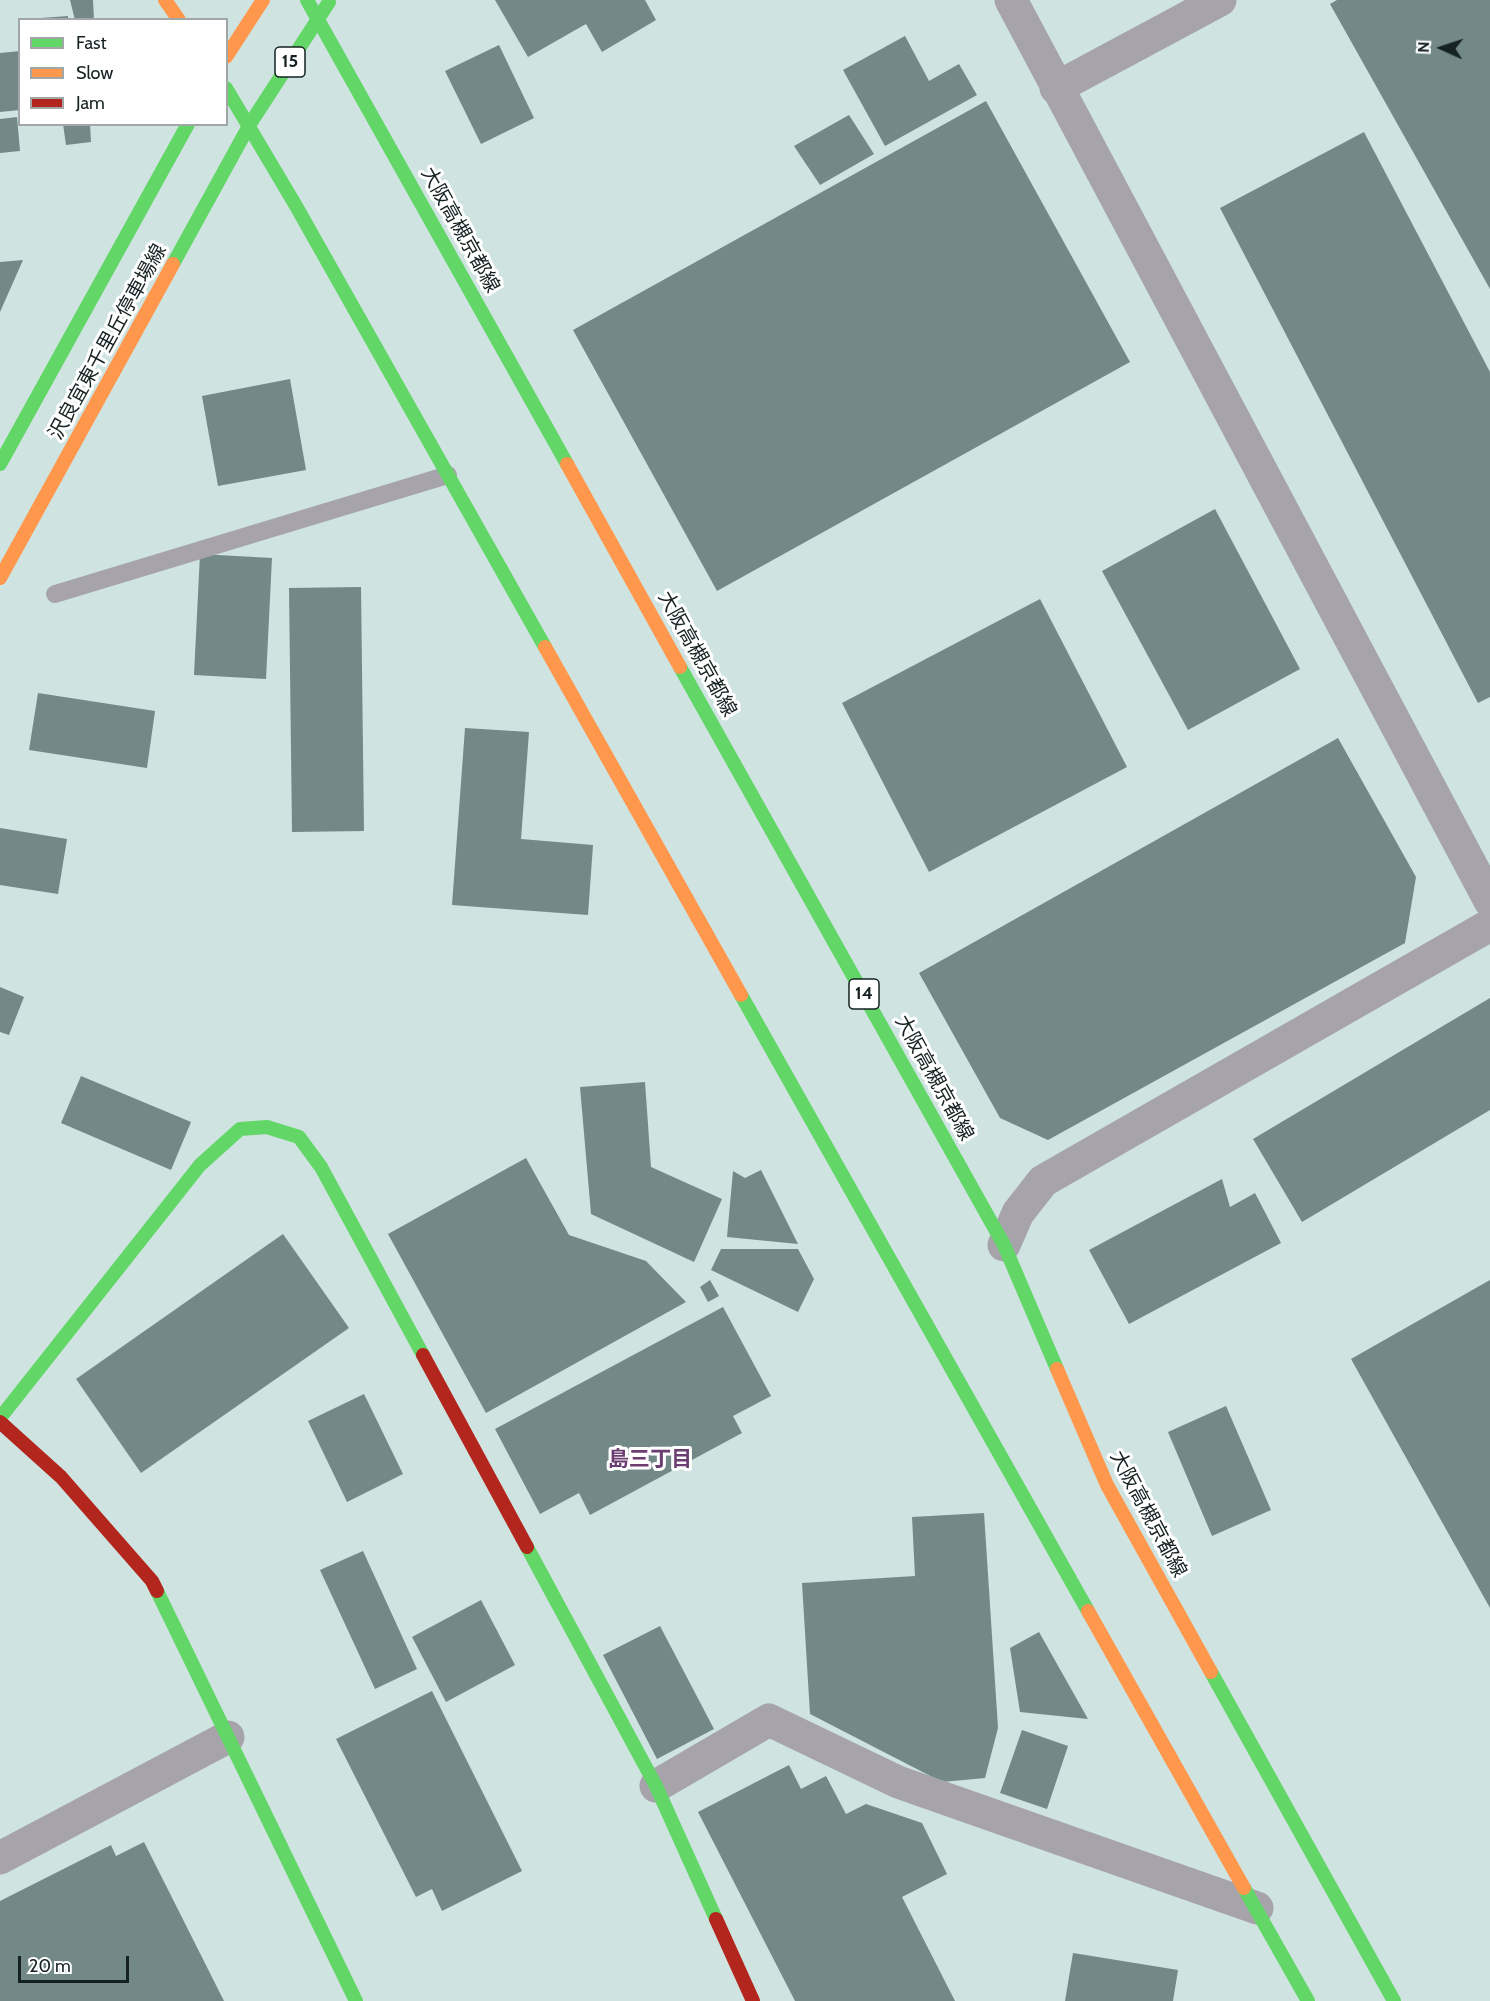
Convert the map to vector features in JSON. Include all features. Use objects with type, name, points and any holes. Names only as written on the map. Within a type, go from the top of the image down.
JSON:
[{"type":"main road","points":[[165,0],[177,18]]},
{"type":"main road","points":[[228,54],[263,0]]},
{"type":"main road","name":"大阪高槻京都線","points":[[307,0],[1004,1245],[1107,1485],[1394,2001]]},
{"type":"main road","name":"15","points":[[250,124],[330,0]]},
{"type":"main road","points":[[228,91],[250,124],[1308,2001]]},
{"type":"main road","name":"沢良宜東千里丘停車場線","points":[[0,578],[250,124]]},
{"type":"main road","name":"沢良宜東千里丘停車場線","points":[[0,464],[187,126]]},
{"type":"main road","points":[[356,2001],[152,1581],[61,1477],[0,1420],[200,1165],[240,1129],[267,1127],[299,1137],[321,1167],[656,1786],[753,2001]]},
{"type":"street","points":[[1011,0],[1490,901]]},
{"type":"street","points":[[1056,88],[1220,0]]},
{"type":"street","points":[[1004,1245],[1018,1213],[1043,1180],[1490,925]]},
{"type":"street","points":[[656,1786],[769,1720],[898,1782],[1257,1908]]},
{"type":"street","points":[[0,1858],[228,1737]]},
{"type":"lane","points":[[55,594],[448,475]]},
{"type":"building","points":[[70,0],[93,0],[94,18],[74,18]]},
{"type":"building","points":[[495,0],[645,0],[656,20],[602,52],[586,24],[528,57]]},
{"type":"building","points":[[1337,0],[1490,0],[1490,289],[1330,4]]},
{"type":"building","points":[[68,16],[68,18],[41,18]]},
{"type":"building","points":[[905,36],[929,81],[959,64],[977,95],[885,146],[843,70]]},
{"type":"building","points":[[499,45],[534,118],[481,144],[445,71]]},
{"type":"building","points":[[18,51],[18,110],[0,112],[0,53]]},
{"type":"building","points":[[986,101],[1130,362],[717,591],[573,330]]},
{"type":"building","points":[[849,115],[874,154],[820,185],[794,146]]},
{"type":"building","points":[[17,117],[20,151],[0,153],[0,119]]},
{"type":"building","points":[[63,126],[90,126],[91,142],[66,145]]},
{"type":"building","points":[[1364,132],[1490,372],[1490,697],[1478,703],[1220,208]]},
{"type":"building","points":[[23,260],[0,312],[0,262]]},
{"type":"building","points":[[290,379],[306,470],[218,486],[202,396]]},
{"type":"building","points":[[1215,509],[1300,669],[1188,730],[1102,571]]},
{"type":"building","points":[[200,554],[272,558],[266,679],[194,675]]},
{"type":"building","points":[[361,587],[364,831],[292,832],[289,588]]},
{"type":"building","points":[[1040,599],[1127,767],[929,872],[842,703]]},
{"type":"building","points":[[38,693],[155,711],[147,768],[29,750]]},
{"type":"building","points":[[465,728],[529,732],[521,839],[593,845],[588,915],[452,905]]},
{"type":"building","points":[[1338,738],[1416,877],[1405,943],[1048,1140],[1000,1118],[919,973]]},
{"type":"building","points":[[0,828],[67,839],[58,894],[0,885]]},
{"type":"building","points":[[0,987],[24,997],[9,1035],[0,1032]]},
{"type":"building","points":[[1490,998],[1490,1110],[1302,1222],[1253,1139]]},
{"type":"building","points":[[81,1076],[191,1122],[171,1170],[61,1123]]},
{"type":"building","points":[[645,1082],[651,1167],[722,1199],[694,1262],[591,1214],[580,1087]]},
{"type":"building","points":[[526,1158],[569,1235],[646,1261],[686,1302],[486,1413],[388,1234]]},
{"type":"building","points":[[761,1170],[798,1244],[727,1237],[733,1171],[745,1178]]},
{"type":"building","points":[[1222,1179],[1230,1207],[1255,1193],[1281,1243],[1129,1324],[1089,1250]]},
{"type":"building","points":[[283,1234],[349,1328],[141,1473],[76,1379]]},
{"type":"building","points":[[721,1249],[798,1249],[814,1279],[798,1312],[711,1270]]},
{"type":"building","points":[[710,1280],[719,1296],[708,1302],[700,1287]]},
{"type":"building","points":[[1490,1280],[1490,1608],[1351,1359]]},
{"type":"building","points":[[723,1307],[771,1396],[733,1416],[742,1433],[590,1515],[579,1493],[540,1514],[495,1429]]},
{"type":"building","points":[[364,1394],[403,1474],[347,1502],[308,1421]]},
{"type":"building","points":[[1226,1406],[1271,1510],[1212,1536],[1168,1432]]},
{"type":"building","points":[[984,1513],[998,1728],[985,1778],[942,1782],[810,1714],[802,1583],[915,1576],[912,1517]]},
{"type":"building","points":[[363,1551],[417,1669],[375,1689],[320,1570]]},
{"type":"building","points":[[481,1600],[515,1665],[446,1702],[412,1637]]},
{"type":"building","points":[[660,1626],[714,1729],[657,1759],[603,1655]]},
{"type":"building","points":[[1039,1632],[1088,1719],[1020,1712],[1010,1648]]},
{"type":"building","points":[[432,1691],[522,1871],[442,1911],[432,1889],[416,1897],[336,1739]]},
{"type":"building","points":[[1022,1730],[1068,1746],[1047,1809],[1000,1793]]},
{"type":"building","points":[[789,1765],[801,1789],[826,1776],[846,1814],[866,1804],[922,1823],[947,1874],[902,1897],[955,2001],[795,2001],[698,1812]]},
{"type":"building","points":[[144,1842],[224,2001],[0,2001],[0,1901],[111,1845],[116,1856]]},
{"type":"building","points":[[1073,1953],[1178,1970],[1173,2001],[1065,2001]]},
{"type":"traffic: fast","points":[[307,0],[567,464]]},
{"type":"traffic: fast","points":[[250,124],[329,2]]},
{"type":"traffic: fast","points":[[228,91],[296,206],[545,647]]},
{"type":"traffic: fast","points":[[173,264],[250,124]]},
{"type":"traffic: fast","points":[[0,464],[187,126]]},
{"type":"traffic: fast","points":[[680,667],[1004,1245],[1057,1369]]},
{"type":"traffic: fast","points":[[741,995],[1088,1611]]},
{"type":"traffic: fast","points":[[0,1418],[200,1165],[240,1129],[267,1127],[299,1137],[321,1167],[423,1355]]},
{"type":"traffic: fast","points":[[527,1547],[656,1786],[716,1919]]},
{"type":"traffic: fast","points":[[157,1591],[356,2001]]},
{"type":"traffic: fast","points":[[1211,1672],[1394,2001]]},
{"type":"traffic: fast","points":[[1244,1888],[1308,2001]]},
{"type":"traffic: slow","points":[[165,0],[178,18]]},
{"type":"traffic: slow","points":[[228,54],[263,0]]},
{"type":"traffic: slow","points":[[0,578],[173,264]]},
{"type":"traffic: slow","points":[[567,464],[680,667]]},
{"type":"traffic: slow","points":[[545,647],[741,995]]},
{"type":"traffic: slow","points":[[1057,1369],[1107,1485],[1211,1672]]},
{"type":"traffic: slow","points":[[1088,1611],[1244,1888]]},
{"type":"traffic: jam","points":[[423,1355],[527,1547]]},
{"type":"traffic: jam","points":[[0,1422],[61,1477],[152,1581],[157,1591]]},
{"type":"traffic: jam","points":[[716,1919],[753,2001]]},
{"type":"district","name":"島三丁目","points":[[650,1460]]}]
